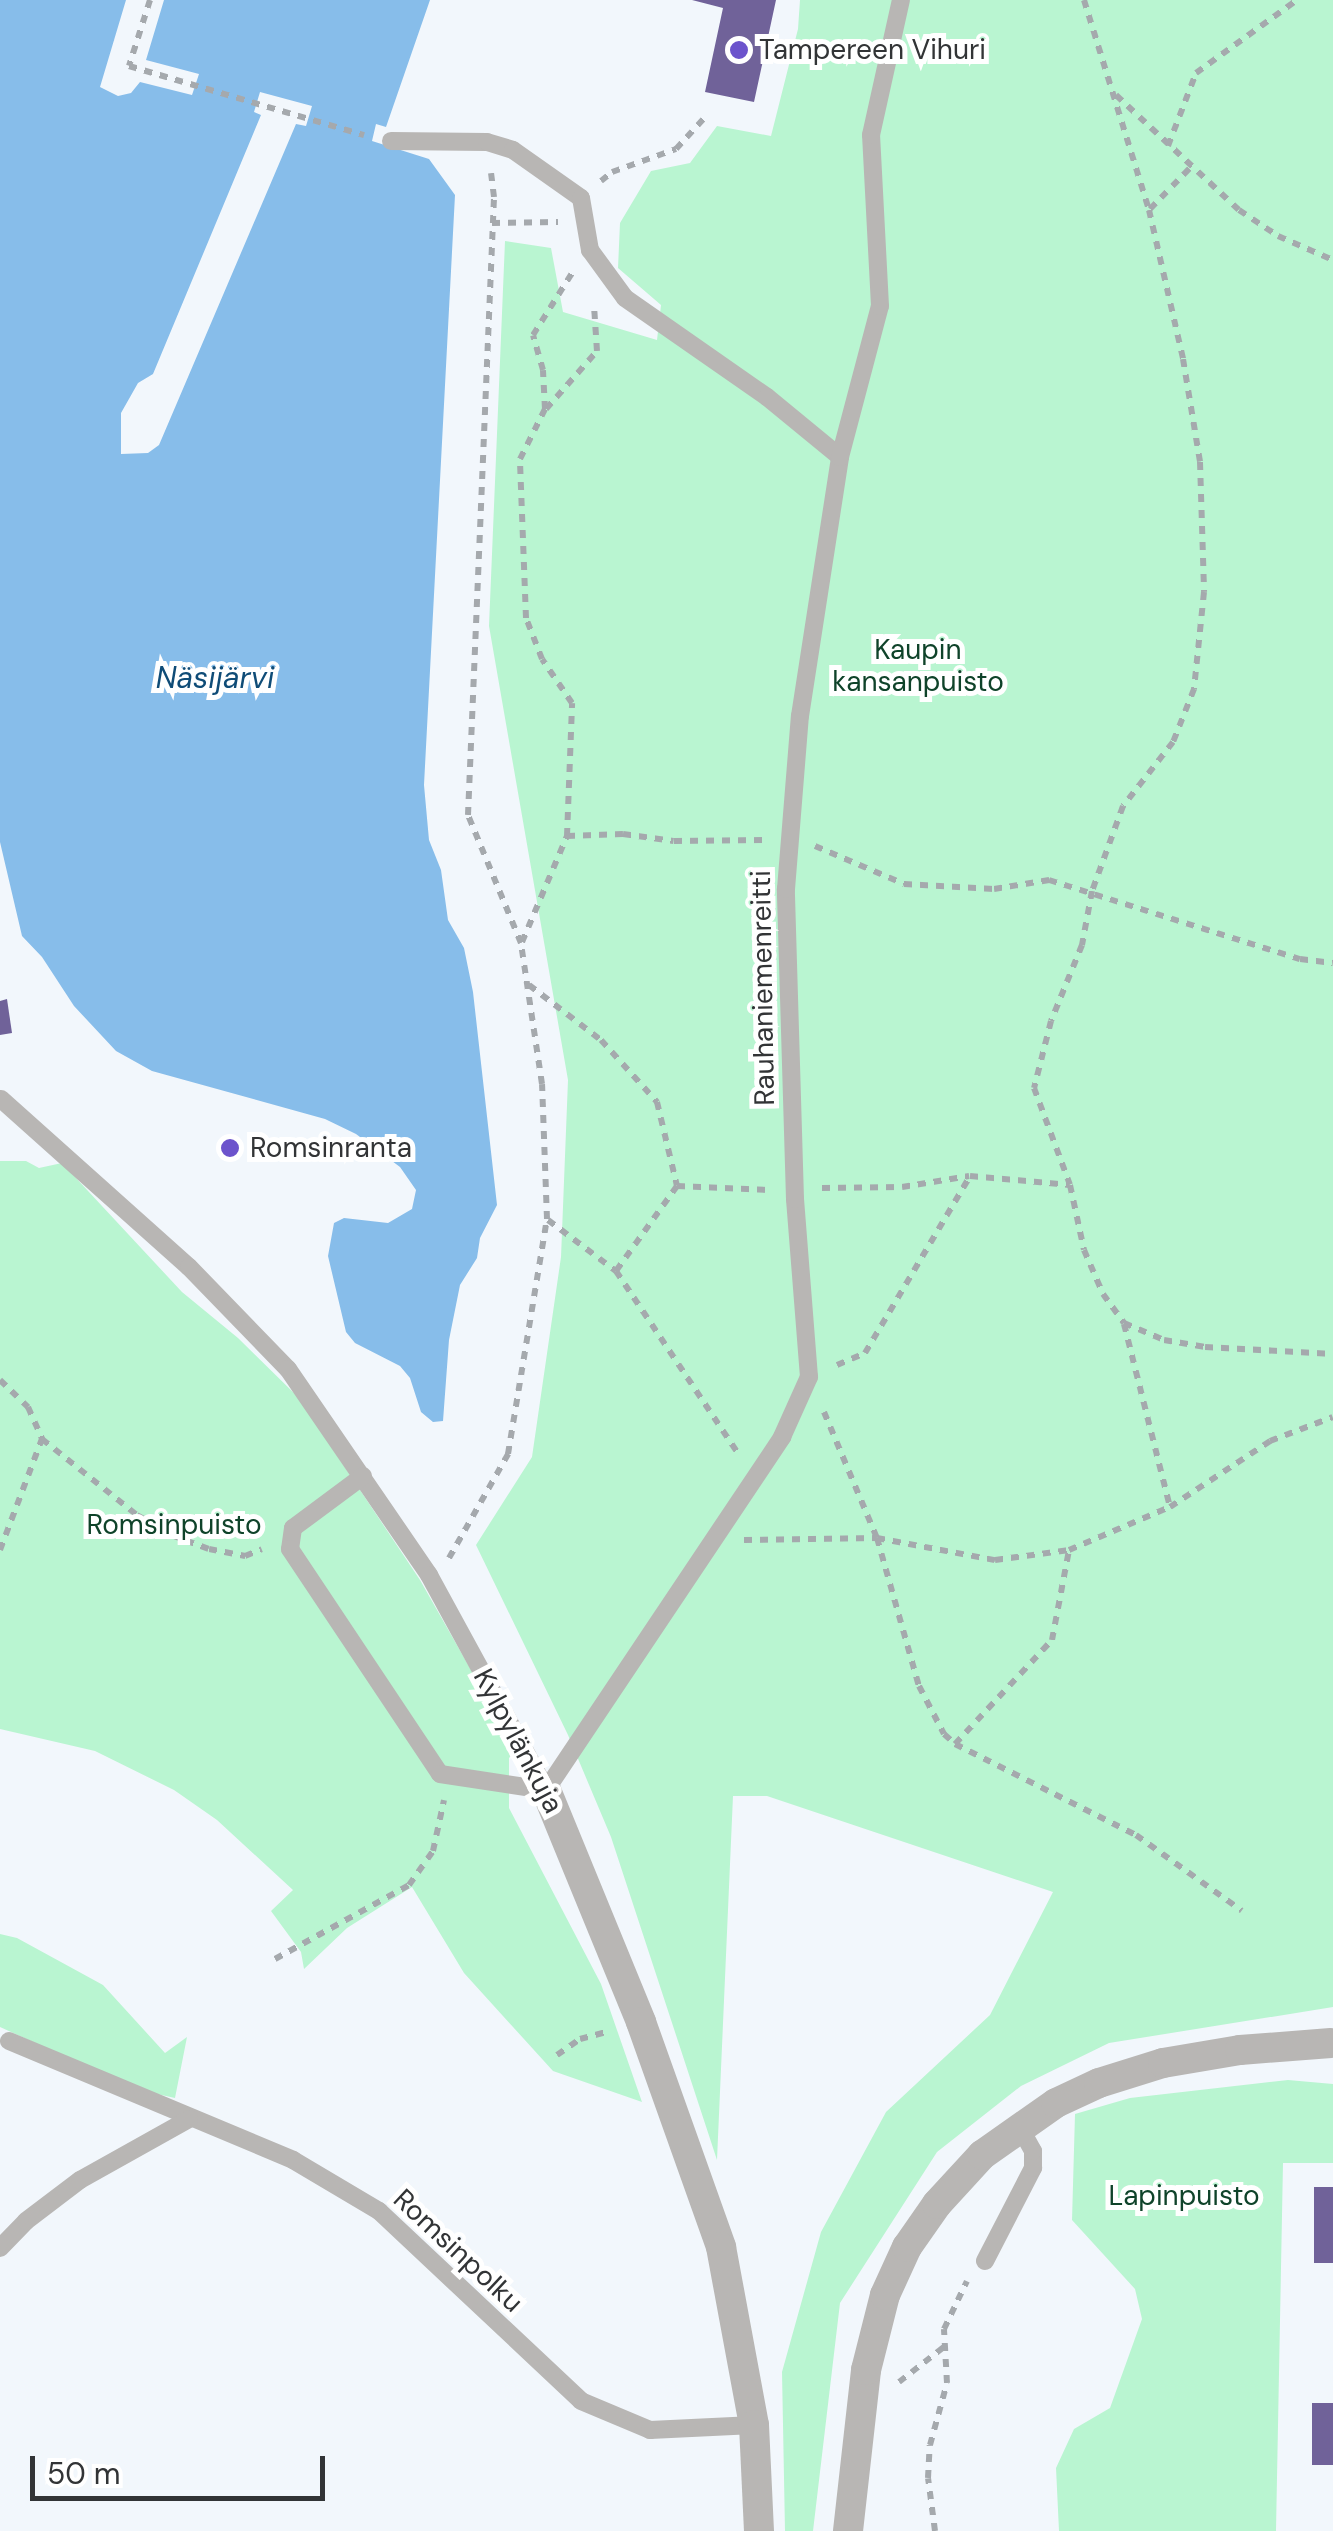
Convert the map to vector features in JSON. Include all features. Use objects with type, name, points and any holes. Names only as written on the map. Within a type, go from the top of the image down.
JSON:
[{"type":"street","name":"Kylpylänkuja","points":[[546,1790],[640,2022],[722,2247],[754,2425],[759,2531]]},
{"type":"street","points":[[848,2531],[866,2370],[884,2295],[907,2248],[937,2204],[982,2156],[1020,2128],[1099,2083],[1163,2064],[1240,2050],[1332,2043]]},
{"type":"lane","name":"Rauhaniemenreitti","points":[[546,1790],[782,1437],[810,1376],[794,1170],[786,889],[800,716],[840,456],[880,306],[870,135],[901,0]]},
{"type":"lane","points":[[382,140],[487,142],[513,150],[581,198],[590,250],[625,298],[647,317],[767,397],[840,456]]},
{"type":"lane","name":"Kylpylänkuja","points":[[1,1099],[189,1267],[288,1369],[429,1575],[546,1790]]},
{"type":"lane","points":[[363,1476],[293,1528],[290,1549],[440,1774],[546,1790]]},
{"type":"lane","name":"Romsinpolku","points":[[9,2041],[293,2160],[379,2211],[581,2401],[650,2430],[754,2425]]},
{"type":"lane","points":[[0,2248],[80,2180],[188,2119]]},
{"type":"lane","points":[[986,2261],[1033,2168],[1033,2151],[1020,2128]]},
{"type":"path","points":[[150,0],[129,66],[382,140]]},
{"type":"path","points":[[1084,0],[1149,210],[1183,358],[1200,462],[1204,592],[1194,688],[1173,742],[1123,806],[1092,890],[1082,945],[1052,1021],[1034,1088],[1070,1185],[1084,1250],[1103,1294],[1124,1323],[1170,1508]]},
{"type":"path","points":[[1168,146],[1196,73],[1297,0]]},
{"type":"path","points":[[1115,94],[1190,168],[1278,236],[1333,260]]},
{"type":"path","points":[[581,198],[612,172],[676,149],[708,114]]},
{"type":"path","points":[[429,1575],[454,1554],[508,1454],[547,1220],[542,1084],[521,943],[468,815],[492,222],[487,142]]},
{"type":"path","points":[[1149,210],[1190,168]]},
{"type":"path","points":[[492,222],[585,222]]},
{"type":"path","points":[[521,943],[567,836],[572,703],[542,658],[526,618],[520,459],[545,409],[597,351],[590,250]]},
{"type":"path","points":[[545,409],[543,370],[533,336],[558,290],[590,250]]},
{"type":"path","points":[[567,836],[623,834],[674,842],[745,842],[792,836],[904,884],[994,889],[1049,880],[1092,890],[1300,960],[1333,963]]},
{"type":"path","points":[[528,984],[600,1040],[657,1102],[677,1186],[616,1271]]},
{"type":"path","points":[[1070,1185],[970,1176],[865,1353],[810,1376],[878,1538],[920,1686],[944,1734],[956,1744],[1136,1835],[1242,1910]]},
{"type":"path","points":[[547,1220],[616,1271],[755,1477]]},
{"type":"path","points":[[1124,1323],[1164,1340],[1205,1347],[1333,1354]]},
{"type":"path","points":[[0,1380],[28,1408],[42,1439],[137,1515],[171,1535],[246,1556],[291,1537]]},
{"type":"path","points":[[713,1541],[878,1538],[995,1560],[1069,1550],[1170,1508],[1270,1441],[1333,1417]]},
{"type":"path","points":[[0,1550],[42,1439]]},
{"type":"path","points":[[956,1744],[1052,1640],[1069,1550]]},
{"type":"path","points":[[275,1959],[409,1885],[433,1851],[450,1775]]},
{"type":"path","points":[[557,2055],[580,2039],[640,2022]]},
{"type":"path","points":[[936,2531],[928,2478],[930,2445],[947,2383],[944,2346],[950,2310],[963,2285],[986,2261]]},
{"type":"path","points":[[906,2376],[944,2346]]},
{"type":"green space","name":"Kaupin kansanpuisto","points":[[800,0],[1333,0],[1333,2007],[1109,2043],[1021,2086],[937,2152],[840,2303],[813,2531],[785,2531],[782,2372],[821,2232],[886,2112],[990,2015],[1053,1892],[767,1796],[733,1796],[717,2160],[611,1837],[568,1735],[476,1545],[532,1457],[561,1257],[568,1080],[489,626],[505,241],[551,248],[563,312],[657,340],[661,305],[618,268],[620,223],[651,171],[690,163],[717,126],[771,136],[798,29]]},
{"type":"green space","name":"Romsinpuisto","points":[[0,1161],[26,1161],[39,1168],[62,1163],[182,1292],[238,1338],[298,1397],[420,1580],[517,1751],[509,1758],[509,1808],[601,1984],[642,2102],[553,2071],[464,1973],[412,1887],[347,1928],[304,1969],[301,1952],[271,1911],[293,1890],[217,1820],[174,1790],[95,1751],[0,1729]]},
{"type":"green space","points":[[0,1934],[17,1938],[103,1985],[165,2053],[187,2037],[175,2098],[139,2090],[0,2027]]},
{"type":"green space","name":"Lapinpuisto","points":[[1288,2080],[1333,2084],[1333,2163],[1283,2163],[1276,2531],[1059,2531],[1056,2468],[1074,2429],[1110,2408],[1142,2319],[1135,2289],[1072,2220],[1075,2114],[1130,2098]]},
{"type":"water","name":"Näsijärvi","points":[[0,0],[126,0],[100,87],[118,96],[131,93],[140,82],[192,95],[199,74],[146,60],[164,0],[430,0],[386,127],[376,124],[372,141],[429,159],[455,195],[424,785],[429,840],[441,870],[448,920],[464,948],[473,992],[497,1205],[480,1238],[477,1258],[460,1285],[449,1340],[443,1421],[433,1422],[421,1412],[410,1378],[400,1366],[355,1343],[346,1332],[328,1256],[334,1223],[344,1218],[388,1223],[412,1209],[416,1190],[400,1167],[356,1134],[325,1119],[152,1071],[116,1051],[74,1006],[42,957],[22,936],[0,842]],"holes":[[[260,92],[312,106],[306,126],[296,124],[159,445],[148,453],[121,454],[121,413],[138,383],[153,374],[261,115],[254,112]]]},
{"type":"building","name":"Tampereen Vihuri","points":[[692,0],[776,0],[754,102],[705,92],[723,8]]},
{"type":"building","points":[[7,999],[12,1033],[0,1035],[0,1001]]},
{"type":"building","points":[[1314,2187],[1333,2187],[1333,2263],[1314,2263]]},
{"type":"building","points":[[1312,2403],[1333,2403],[1333,2465],[1312,2465]]},
{"type":"place","name":"Tampereen Vihuri","points":[[739,50]]},
{"type":"place","name":"Romsinranta","points":[[230,1148]]}]
